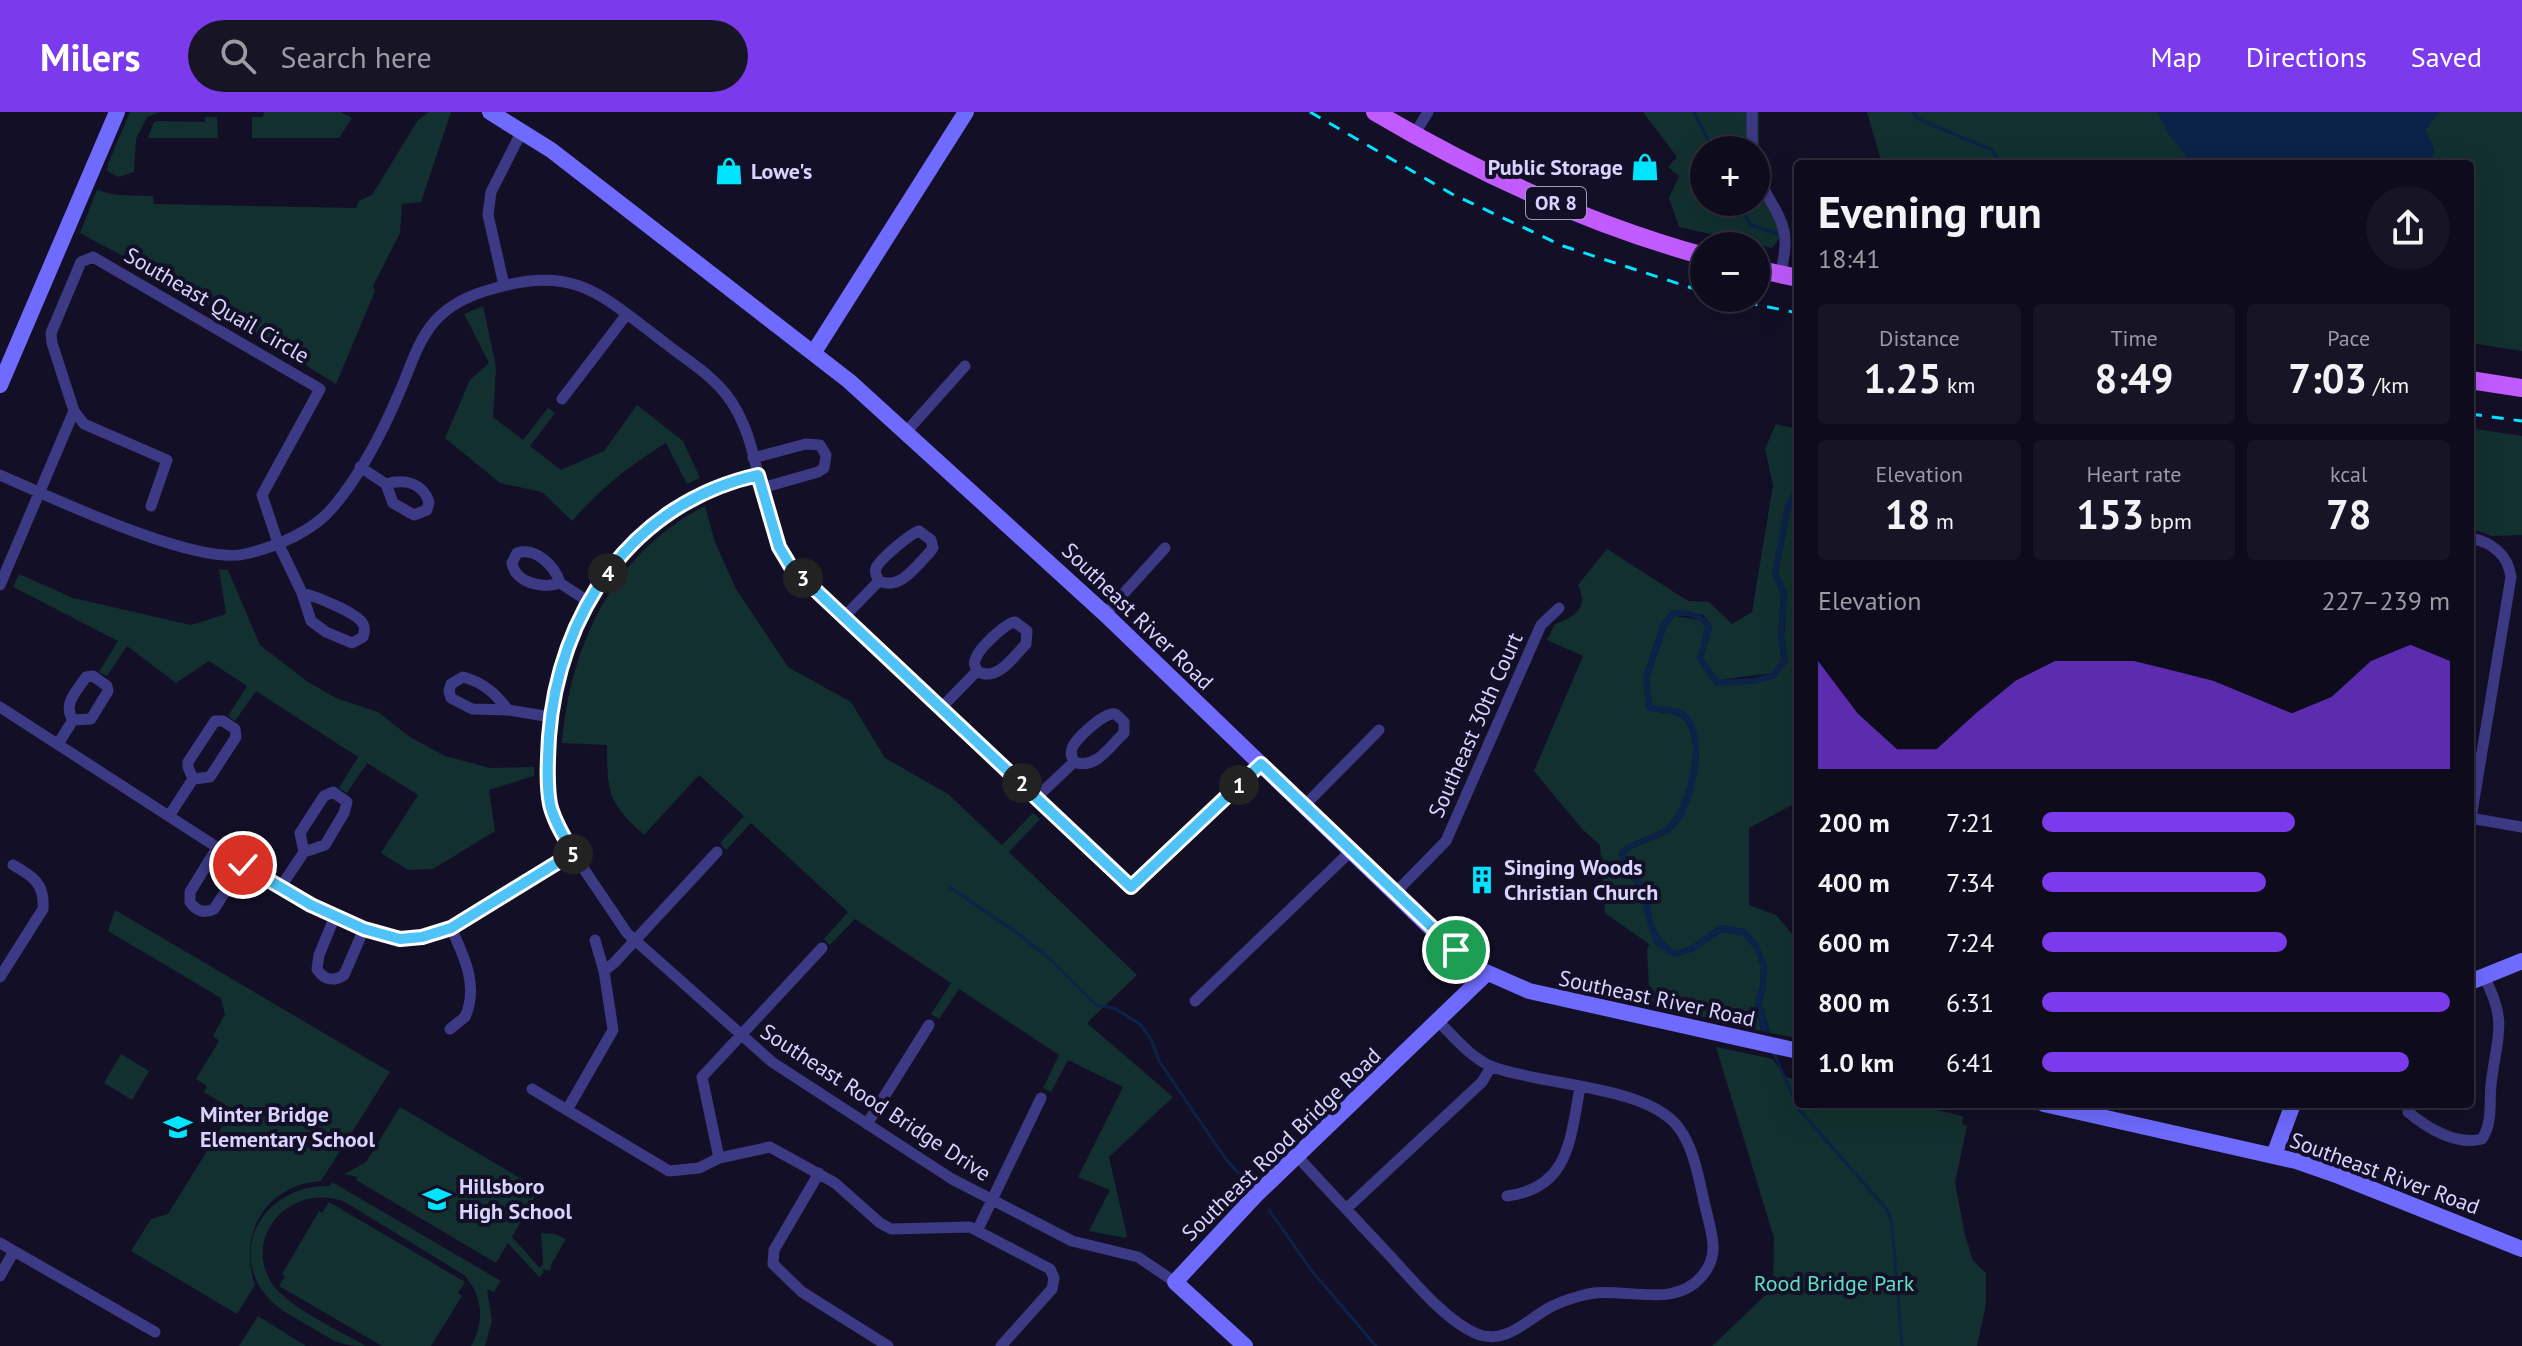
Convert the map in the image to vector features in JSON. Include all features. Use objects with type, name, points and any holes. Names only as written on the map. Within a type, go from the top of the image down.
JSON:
[{"type":"main road","points":[[0,385],[117,112]]},
{"type":"main road","name":"Southeast River Road","points":[[490,112],[551,150],[814,352],[1105,614],[1464,957],[1487,973],[1543,995],[1794,1050]]},
{"type":"main road","points":[[814,352],[966,112]]},
{"type":"main road","name":"OR 8","points":[[1375,112],[1414,135],[1536,195],[1690,252]]},
{"type":"main road","points":[[2474,381],[2522,388]]},
{"type":"main road","points":[[2477,980],[2522,961]]},
{"type":"main road","name":"Southeast Rood Bridge Road","points":[[1175,1282],[1213,1239],[1487,973]]},
{"type":"main road","name":"Southeast River Road","points":[[2062,1108],[2274,1155],[2339,1176],[2522,1249]]},
{"type":"main road","points":[[2274,1155],[2291,1108]]},
{"type":"main road","points":[[1175,1282],[1245,1346]]},
{"type":"street","points":[[1414,135],[1428,112]]},
{"type":"street","points":[[1752,112],[1752,136]]},
{"type":"street","points":[[504,285],[488,215],[491,192],[522,131]]},
{"type":"street","points":[[1770,197],[1782,219],[1787,240],[1789,277]]},
{"type":"street","name":"Southeast Quail Circle","points":[[74,411],[51,333],[81,262],[93,257],[320,389],[262,495],[278,543]]},
{"type":"street","points":[[0,475],[131,530],[210,554],[244,554],[278,543],[318,521],[334,507],[382,431],[428,329],[453,305],[504,285],[553,279],[573,282],[603,296],[708,376],[726,394],[743,422],[775,536],[784,557],[1131,887],[1261,764]]},
{"type":"street","points":[[562,399],[627,314]]},
{"type":"street","points":[[906,432],[965,366]]},
{"type":"street","points":[[0,585],[74,411],[84,424],[167,460],[151,506]]},
{"type":"street","points":[[753,458],[806,444],[820,445],[826,455],[824,468],[818,472],[762,488]]},
{"type":"street","points":[[360,467],[386,484]]},
{"type":"street","name":"Southeast Rood Bridge Drive","points":[[758,475],[719,485],[674,508],[624,552],[589,602],[563,658],[556,683],[548,755],[550,806],[573,853],[616,919],[635,940],[772,1062],[952,1179],[992,1201],[1072,1241],[1138,1257],[1175,1282]]},
{"type":"street","points":[[919,531],[931,540],[933,548],[900,582],[890,585],[879,581],[876,573],[878,564],[910,534],[919,531]]},
{"type":"street","points":[[2474,539],[2497,549],[2508,564],[2511,577],[2474,800]]},
{"type":"street","points":[[278,543],[315,626],[352,643],[363,637],[365,630],[360,619],[315,596],[302,593]]},
{"type":"street","points":[[1105,614],[1165,548]]},
{"type":"street","points":[[844,617],[879,581]]},
{"type":"street","points":[[560,583],[589,602]]},
{"type":"street","name":"Southeast 30th Court","points":[[1395,893],[1446,841],[1541,625],[1559,608]]},
{"type":"street","points":[[1015,622],[1027,631],[1026,644],[997,672],[988,675],[977,671],[977,655],[1007,624],[1015,622]]},
{"type":"street","points":[[941,708],[977,671]]},
{"type":"street","points":[[508,710],[492,690],[472,679],[463,677],[451,684],[451,698],[472,709],[508,710],[551,717]]},
{"type":"street","points":[[0,707],[280,888],[364,929],[400,939],[422,937],[451,928],[573,853]]},
{"type":"street","points":[[1116,714],[1124,722],[1124,733],[1096,761],[1085,764],[1074,762],[1071,755],[1073,745],[1102,717],[1116,714]]},
{"type":"street","points":[[58,744],[73,720]]},
{"type":"street","points":[[169,816],[193,779],[188,762],[215,721],[223,721],[235,729],[236,737],[210,777],[193,779]]},
{"type":"street","points":[[1304,806],[1379,730]]},
{"type":"street","points":[[1037,797],[1074,762]]},
{"type":"street","points":[[280,888],[304,852],[325,845],[344,813],[347,802],[333,792],[324,796],[300,833],[304,852]]},
{"type":"street","points":[[2474,819],[2522,827]]},
{"type":"street","points":[[217,848],[190,892],[190,902],[198,911],[214,909],[243,865]]},
{"type":"street","points":[[1195,1001],[1351,851]]},
{"type":"street","points":[[604,971],[717,852]]},
{"type":"street","points":[[0,977],[43,909],[41,885],[13,865]]},
{"type":"street","points":[[335,916],[319,955],[317,969],[326,979],[344,975],[364,929]]},
{"type":"street","points":[[450,1029],[465,1017],[471,987],[467,963],[451,928]]},
{"type":"street","points":[[567,1110],[613,1030],[604,971],[595,940]]},
{"type":"street","points":[[719,1158],[702,1077],[822,948]]},
{"type":"street","points":[[2408,1112],[2423,1125],[2463,1140],[2482,1139],[2489,1129],[2491,1089],[2501,1032],[2498,1010],[2477,980]]},
{"type":"street","points":[[1297,1156],[1427,1294],[1461,1326],[1480,1335],[1496,1337],[1515,1331],[1549,1307],[1585,1294],[1672,1294],[1688,1288],[1701,1278],[1711,1262],[1715,1244],[1691,1154],[1681,1131],[1670,1118],[1645,1102],[1491,1067],[1466,1049],[1438,1021]]},
{"type":"street","points":[[867,1124],[929,1025]]},
{"type":"street","points":[[1346,1209],[1482,1082],[1491,1067]]},
{"type":"street","points":[[1507,1196],[1528,1192],[1542,1185],[1562,1165],[1580,1088]]},
{"type":"street","points":[[532,1089],[669,1171],[699,1168],[719,1158],[770,1147],[835,1183],[891,1229],[978,1229],[1050,1269],[1054,1278],[1052,1289],[1001,1346]]},
{"type":"street","points":[[978,1229],[1041,1098]]},
{"type":"street","points":[[819,1173],[774,1250],[773,1264],[802,1292],[888,1346]]},
{"type":"street","points":[[0,1243],[155,1332]]},
{"type":"street","points":[[0,1276],[14,1251]]},
{"type":"green space","points":[[130,112],[160,112],[147,117],[136,139],[134,172],[119,177],[107,171],[108,164]]},
{"type":"green space","points":[[264,112],[341,112],[352,118],[339,138],[252,138],[252,117],[263,117]]},
{"type":"green space","points":[[429,112],[451,112],[421,202],[402,204],[400,233],[373,286],[375,291],[336,384],[158,275],[80,233],[97,190],[116,195],[153,196],[154,204],[356,208],[359,201],[372,195],[418,120]]},
{"type":"green space","points":[[1643,112],[1759,112],[1759,136],[1690,136],[1690,216],[1770,216],[1770,198],[1786,230],[1772,248],[1770,232],[1701,232],[1679,227],[1669,198],[1679,176],[1668,167],[1677,157]]},
{"type":"green space","points":[[1867,112],[2522,112],[2522,351],[2474,344],[2474,160],[1881,160]]},
{"type":"green space","points":[[205,117],[217,117],[218,138],[148,138],[154,122],[205,122]]},
{"type":"green space","points":[[483,306],[496,367],[493,417],[523,440],[548,408],[555,413],[530,446],[561,470],[604,451],[637,405],[683,441],[700,478],[687,484],[666,443],[616,478],[572,521],[542,492],[500,483],[445,438],[470,380],[489,363],[464,314]]},
{"type":"green space","points":[[1776,424],[1794,428],[1794,492],[1772,572],[1781,595],[1778,637],[1782,660],[1772,673],[1719,680],[1703,658],[1712,626],[1703,615],[1672,610],[1661,624],[1643,677],[1647,710],[1683,719],[1693,741],[1692,770],[1684,798],[1667,826],[1619,852],[1627,874],[1644,892],[1643,908],[1655,944],[1674,957],[1694,951],[1722,932],[1742,935],[1754,948],[1761,966],[1755,1003],[1761,1031],[1650,1004],[1649,944],[1605,913],[1600,845],[1582,829],[1534,771],[1583,656],[1547,640],[1555,624],[1574,615],[1581,606],[1578,585],[1607,549],[1688,601],[1709,602],[1732,624],[1752,612],[1773,485],[1765,449]]},
{"type":"green space","points":[[2474,429],[2522,436],[2522,535],[2492,536],[2474,529]]},
{"type":"green space","points":[[1794,504],[1794,804],[1749,828],[1749,905],[1776,915],[1794,936],[1794,1037],[1770,1033],[1762,1003],[1766,987],[1759,945],[1745,929],[1720,925],[1691,946],[1675,951],[1657,932],[1650,908],[1650,890],[1631,869],[1625,854],[1670,832],[1677,824],[1699,762],[1694,734],[1681,710],[1652,706],[1649,678],[1667,626],[1675,616],[1699,620],[1706,628],[1697,659],[1716,686],[1775,678],[1788,661],[1784,637],[1787,593],[1778,572]]},
{"type":"green space","points":[[705,506],[715,542],[736,589],[788,667],[851,702],[885,758],[948,794],[1002,845],[1033,813],[1040,819],[1009,852],[1137,975],[1087,1023],[1173,1097],[1109,1157],[1125,1238],[1089,1231],[1110,1190],[1078,1177],[1123,1087],[1068,1060],[1051,1092],[1043,1088],[1059,1055],[959,989],[939,1019],[931,1014],[951,983],[855,919],[830,945],[824,939],[848,912],[751,823],[726,850],[720,843],[744,816],[699,775],[644,835],[623,814],[612,796],[607,745],[562,743],[575,671],[602,605],[622,575],[645,549],[673,525]]},
{"type":"green space","points":[[219,569],[228,570],[260,645],[308,682],[336,698],[378,712],[410,737],[445,756],[490,768],[534,767],[534,776],[489,790],[495,831],[433,869],[408,870],[381,853],[418,795],[367,763],[347,793],[339,788],[358,757],[256,691],[235,721],[228,716],[247,686],[209,661],[176,683],[127,646],[107,676],[99,672],[118,641],[13,587],[19,574],[73,598],[191,625],[226,614]]},
{"type":"green space","points":[[115,910],[390,1072],[321,1181],[285,1192],[271,1202],[261,1215],[253,1231],[250,1248],[250,1266],[255,1285],[237,1314],[131,1251],[151,1219],[168,1214],[231,1112],[227,1106],[204,1092],[207,1086],[196,1079],[219,1041],[213,1036],[225,1014],[221,998],[108,931]]},
{"type":"green space","name":"Rood Bridge Park","points":[[1716,1047],[1773,1059],[1785,1077],[1794,1079],[1794,1108],[1927,1108],[1963,1116],[1962,1124],[1967,1126],[1955,1183],[1973,1261],[1986,1273],[1986,1304],[1977,1346],[1712,1346],[1773,1288],[1774,1238]]},
{"type":"green space","points":[[121,1054],[149,1071],[132,1100],[104,1083]]},
{"type":"green space","points":[[400,1107],[539,1189],[512,1237],[540,1268],[543,1264],[541,1233],[566,1239],[550,1271],[542,1269],[544,1272],[539,1277],[508,1243],[496,1263],[356,1180],[357,1177],[344,1174],[366,1162]]},
{"type":"green space","points":[[332,1182],[501,1281],[494,1292],[487,1289],[492,1321],[485,1346],[471,1346],[480,1309],[475,1291],[464,1275],[345,1202],[325,1198],[307,1199],[290,1206],[277,1217],[267,1232],[263,1248],[264,1267],[273,1285],[290,1302],[366,1346],[349,1345],[330,1338],[271,1301],[261,1289],[253,1270],[251,1251],[254,1233],[263,1217],[276,1204],[292,1194],[310,1187],[330,1186]]},
{"type":"green space","points":[[329,1202],[465,1282],[458,1293],[462,1296],[431,1346],[382,1346],[279,1286],[285,1276],[282,1274],[319,1211],[322,1213]]},
{"type":"green space","points":[[258,1316],[306,1346],[239,1346]]},
{"type":"water","points":[[2158,112],[2440,112],[2426,129],[2434,149],[2433,160],[2189,160],[2168,133]]},
{"type":"water","points":[[1794,492],[1794,504],[1778,571],[1787,593],[1784,637],[1788,661],[1775,678],[1754,684],[1716,686],[1697,659],[1705,627],[1692,617],[1675,616],[1667,626],[1649,678],[1652,705],[1683,711],[1692,720],[1699,750],[1698,768],[1689,803],[1675,827],[1625,854],[1631,869],[1651,890],[1652,917],[1657,932],[1675,951],[1691,946],[1720,925],[1745,929],[1759,945],[1767,965],[1762,1003],[1770,1033],[1761,1031],[1755,1003],[1761,966],[1754,948],[1742,935],[1722,932],[1694,951],[1674,957],[1654,944],[1643,908],[1644,892],[1627,874],[1619,852],[1667,826],[1678,811],[1692,765],[1693,749],[1687,723],[1678,716],[1647,711],[1643,677],[1661,624],[1672,610],[1695,613],[1712,626],[1703,658],[1719,680],[1753,678],[1772,673],[1782,660],[1778,637],[1781,595],[1772,572],[1785,506]]},
{"type":"waterway","points":[[1694,112],[1706,136]]},
{"type":"waterway","points":[[1913,112],[1918,119],[1992,150],[1998,160]]},
{"type":"waterway","points":[[1746,216],[1750,225],[1777,234]]},
{"type":"waterway","points":[[950,887],[1051,960],[1096,1005],[1114,1008],[1140,1024],[1151,1039],[1159,1061],[1225,1158],[1241,1176]]},
{"type":"waterway","points":[[1774,1053],[1794,1099]]},
{"type":"waterway","points":[[1798,1108],[1887,1210],[1892,1225],[1902,1346]]},
{"type":"waterway","points":[[1269,1210],[1312,1271],[1376,1346]]},
{"type":"railway","points":[[1310,112],[1452,194],[1563,246],[1690,287]]},
{"type":"railway","points":[[1770,307],[1794,312]]},
{"type":"railway","points":[[2474,415],[2522,421]]},
{"type":"place","name":"Public Storage","points":[[1645,167]]},
{"type":"place","name":"Lowe's","points":[[729,171]]},
{"type":"place","name":"Singing Woods Christian Church","points":[[1482,880]]},
{"type":"place","name":"Minter Bridge Elementary School","points":[[178,1127]]},
{"type":"place","name":"Hillsboro High School","points":[[437,1199]]},
{"type":"route","points":[[243,865],[311,905],[364,929],[400,939],[422,937],[451,928],[573,853],[556,821],[548,792],[552,706],[572,634],[610,570],[656,521],[719,485],[758,475],[779,547],[791,567],[1131,887],[1261,764],[1456,950]]}]
